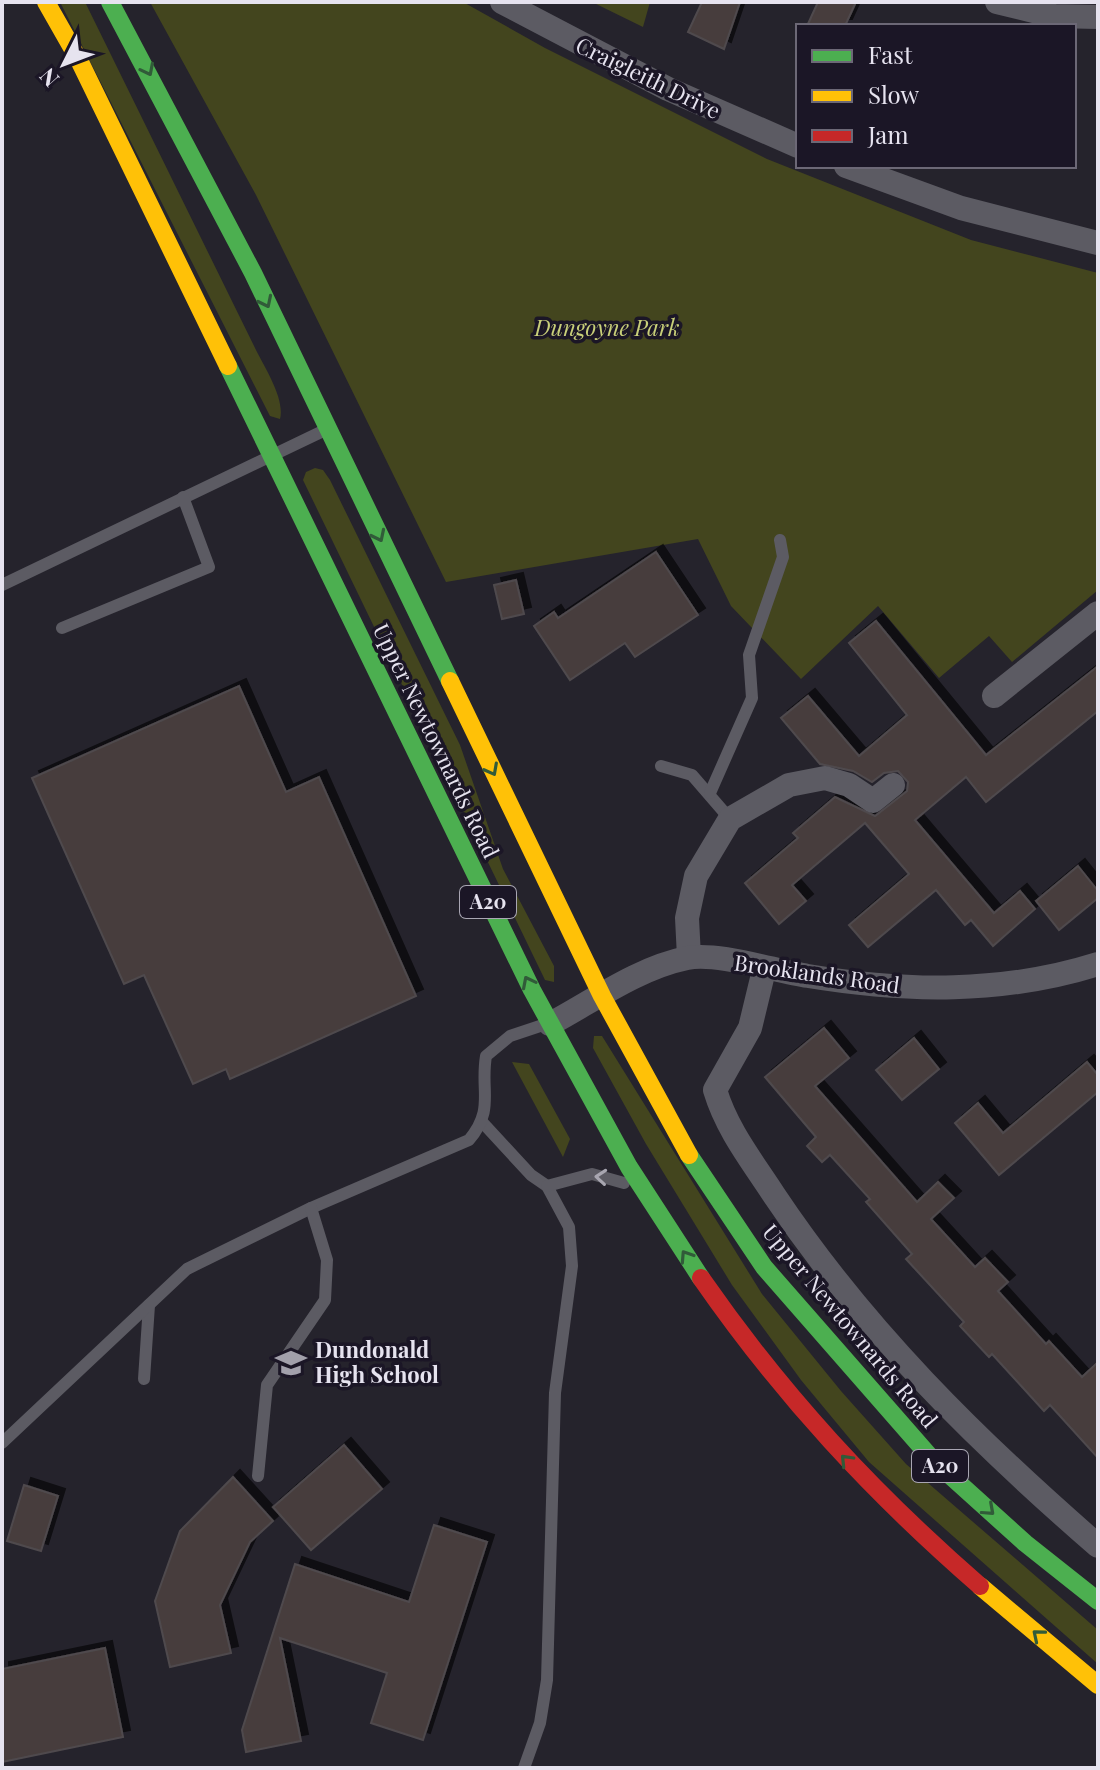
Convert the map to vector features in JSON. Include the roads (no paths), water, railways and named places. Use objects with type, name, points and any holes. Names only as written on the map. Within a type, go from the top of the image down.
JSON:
[{"type":"highway","name":"Upper Newtownards Road","points":[[46,2],[79,60],[550,1024],[650,1201],[721,1310],[843,1458],[936,1547],[1098,1685]]},
{"type":"highway","name":"Upper Newtownards Road","points":[[110,2],[253,273],[602,996],[697,1170],[764,1267],[932,1459],[1025,1543],[1098,1601]]},
{"type":"street","name":"Craigleith Drive","points":[[502,2],[668,89],[796,145]]},
{"type":"street","points":[[997,2],[1054,16],[1098,17]]},
{"type":"street","points":[[851,168],[961,208],[1098,243]]},
{"type":"street","points":[[994,696],[1098,613]]},
{"type":"street","points":[[689,957],[687,918],[696,876],[730,819],[789,785],[825,778],[849,785],[873,801],[893,785]]},
{"type":"street","name":"Brooklands Road","points":[[550,1024],[624,982],[689,957],[716,959],[764,970],[934,990],[1052,979],[1098,964]]},
{"type":"street","points":[[764,970],[750,1028],[715,1090],[724,1120],[806,1243],[866,1320],[978,1438],[1098,1546]]},
{"type":"lane","points":[[2,585],[327,429]]},
{"type":"lane","points":[[62,628],[209,567],[183,497]]},
{"type":"lane","points":[[710,793],[752,698],[749,655],[783,557],[780,540]]},
{"type":"lane","points":[[661,766],[692,775],[730,819]]},
{"type":"lane","points":[[2,1443],[187,1269],[311,1208],[469,1140],[483,1123],[487,1097],[482,1079],[486,1056],[510,1036],[550,1024]]},
{"type":"lane","points":[[483,1123],[531,1175],[547,1186],[569,1227],[572,1266],[555,1393],[547,1680],[540,1723],[524,1768]]},
{"type":"lane","points":[[547,1186],[603,1174],[621,1180],[650,1201]]},
{"type":"lane","points":[[258,1476],[267,1385],[325,1300],[327,1260],[311,1208]]},
{"type":"lane","points":[[144,1379],[149,1305]]},
{"type":"place","name":"Dundonald High School","points":[[291,1363]]},
{"type":"park label","name":"Dungoyne Park","points":[[607,328]]}]
